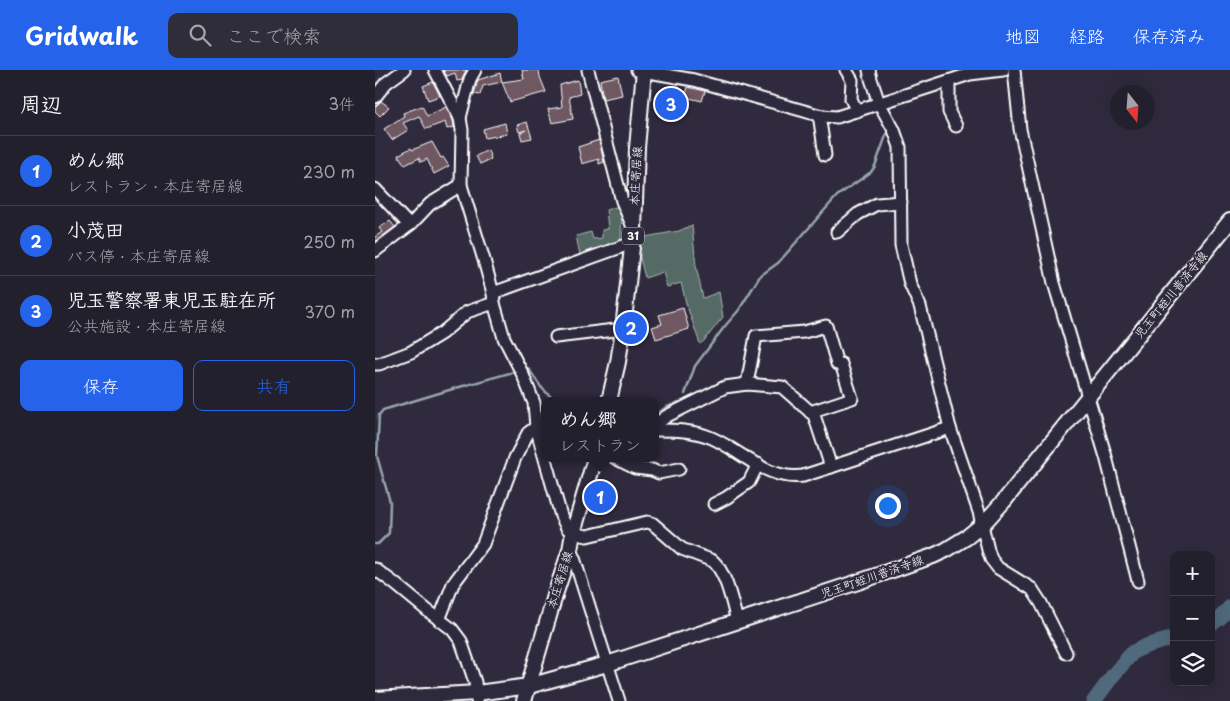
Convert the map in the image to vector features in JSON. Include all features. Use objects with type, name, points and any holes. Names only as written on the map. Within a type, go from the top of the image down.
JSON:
[{"type":"main road","name":"本庄寄居線","points":[[610,397],[617,371],[623,329],[634,229],[642,70]]},
{"type":"main road","name":"児玉町蛭川普済寺線","points":[[375,699],[477,697],[529,686],[607,664],[858,582],[946,550],[983,524],[1003,501],[1230,221]]},
{"type":"main road","name":"本庄寄居線","points":[[524,701],[570,550],[573,533],[594,462]]},
{"type":"street","points":[[375,97],[386,84],[403,70]]},
{"type":"street","points":[[435,70],[460,118],[462,130],[461,185],[504,338],[521,370],[534,403],[536,427],[541,445]]},
{"type":"street","points":[[460,118],[470,79],[475,70]]},
{"type":"street","points":[[589,70],[623,200],[634,229]]},
{"type":"street","points":[[642,70],[692,75],[822,116],[837,117],[976,72],[1003,70]]},
{"type":"street","points":[[846,70],[852,80],[851,99],[857,111]]},
{"type":"street","points":[[869,70],[879,103],[894,130],[900,147],[901,245],[910,284],[920,306],[950,428],[983,524],[991,560],[998,568],[1032,590],[1041,603],[1066,653]]},
{"type":"street","points":[[1014,70],[1020,128],[1054,283],[1106,457],[1138,581]]},
{"type":"street","points":[[949,81],[949,112],[956,126]]},
{"type":"street","points":[[822,116],[825,155]]},
{"type":"street","points":[[375,251],[409,225],[431,204],[461,185]]},
{"type":"street","points":[[375,189],[409,225]]},
{"type":"street","points":[[837,232],[858,214],[877,204],[901,202]]},
{"type":"street","points":[[375,364],[411,352],[442,333],[467,312],[493,298],[632,243]]},
{"type":"street","points":[[747,384],[756,336],[803,332],[826,326],[837,364],[841,364],[852,398],[810,412]]},
{"type":"street","points":[[556,337],[623,329]]},
{"type":"street","points":[[659,422],[667,416],[725,388],[747,384],[782,387],[814,415],[831,467]]},
{"type":"street","points":[[530,393],[541,400]]},
{"type":"street","points":[[439,620],[453,584],[483,544],[515,458],[528,433],[536,427]]},
{"type":"street","points":[[659,430],[697,432],[712,438],[766,470],[786,477],[803,476],[950,428]]},
{"type":"street","points":[[546,462],[561,516],[567,528],[573,533],[587,536],[647,522],[652,523],[682,550],[713,561],[716,564],[725,580],[737,621]]},
{"type":"street","points":[[623,462],[635,468],[652,470],[659,473],[679,469]]},
{"type":"street","points":[[714,504],[749,482],[757,464]]},
{"type":"street","points":[[570,550],[619,701]]},
{"type":"street","points":[[375,569],[452,629],[461,641],[475,682],[477,697]]},
{"type":"green space","points":[[622,205],[621,240],[580,255],[576,236],[591,232],[593,239],[602,238],[602,230],[608,229],[606,210]]},
{"type":"green space","points":[[692,225],[696,266],[703,298],[719,292],[723,317],[700,344],[681,283],[667,287],[663,272],[645,278],[638,250],[639,238],[679,231]]},
{"type":"building","points":[[443,70],[466,70],[462,80],[457,81],[455,73],[447,76]]},
{"type":"building","points":[[522,70],[539,70],[546,92],[510,102],[502,82],[524,79]]},
{"type":"building","points":[[500,73],[502,82],[483,86],[480,95],[474,94],[478,80]]},
{"type":"building","points":[[618,76],[622,95],[603,99],[600,80]]},
{"type":"building","points":[[578,80],[580,94],[569,97],[573,119],[552,123],[548,109],[562,107],[560,85]]},
{"type":"building","points":[[433,82],[440,96],[428,100],[423,86]]},
{"type":"building","points":[[688,87],[705,91],[702,101],[685,97]]},
{"type":"building","points":[[381,101],[389,107],[380,116],[375,111],[375,107]]},
{"type":"building","points":[[422,106],[427,116],[446,107],[453,120],[454,127],[447,129],[445,122],[426,129],[419,116],[403,123],[408,130],[392,140],[384,129],[404,116],[403,113]]},
{"type":"building","points":[[527,122],[532,138],[522,140],[520,133],[526,130],[519,132],[517,125]]},
{"type":"building","points":[[505,123],[507,134],[485,138],[483,129]]},
{"type":"building","points":[[599,140],[604,162],[599,164],[599,159],[582,164],[578,147]]},
{"type":"building","points":[[432,142],[441,158],[443,157],[449,166],[434,174],[427,159],[421,162],[419,158],[405,165],[398,155],[411,148],[412,150]]},
{"type":"building","points":[[488,150],[491,159],[480,164],[476,156]]},
{"type":"building","points":[[390,221],[395,227],[375,242],[375,237],[382,232],[379,228]]},
{"type":"building","points":[[683,308],[689,329],[656,339],[652,327],[662,324],[659,315]]},
{"type":"building","points":[[603,493],[605,499],[596,502],[594,495]]},
{"type":"waterway","points":[[867,84],[870,99]]},
{"type":"waterway","points":[[685,394],[695,366],[739,310],[760,276],[778,263],[837,196],[871,172],[875,166],[888,130],[887,128]]},
{"type":"waterway","points":[[523,369],[528,368],[541,387],[551,397]]},
{"type":"waterway","points":[[375,544],[378,544],[389,533],[390,502],[377,456],[379,415],[383,410],[517,371]]},
{"type":"waterway","points":[[659,412],[679,402]]},
{"type":"waterway","points":[[1215,622],[1230,607]]},
{"type":"waterway","points":[[1219,619],[1230,615]]},
{"type":"waterway","points":[[1094,701],[1133,652],[1170,639]]},
{"type":"place","name":"児玉警察署東児玉駐在所","points":[[671,104]]},
{"type":"place","name":"小茂田","points":[[631,328]]},
{"type":"place","name":"めん郷","points":[[600,497]]}]
